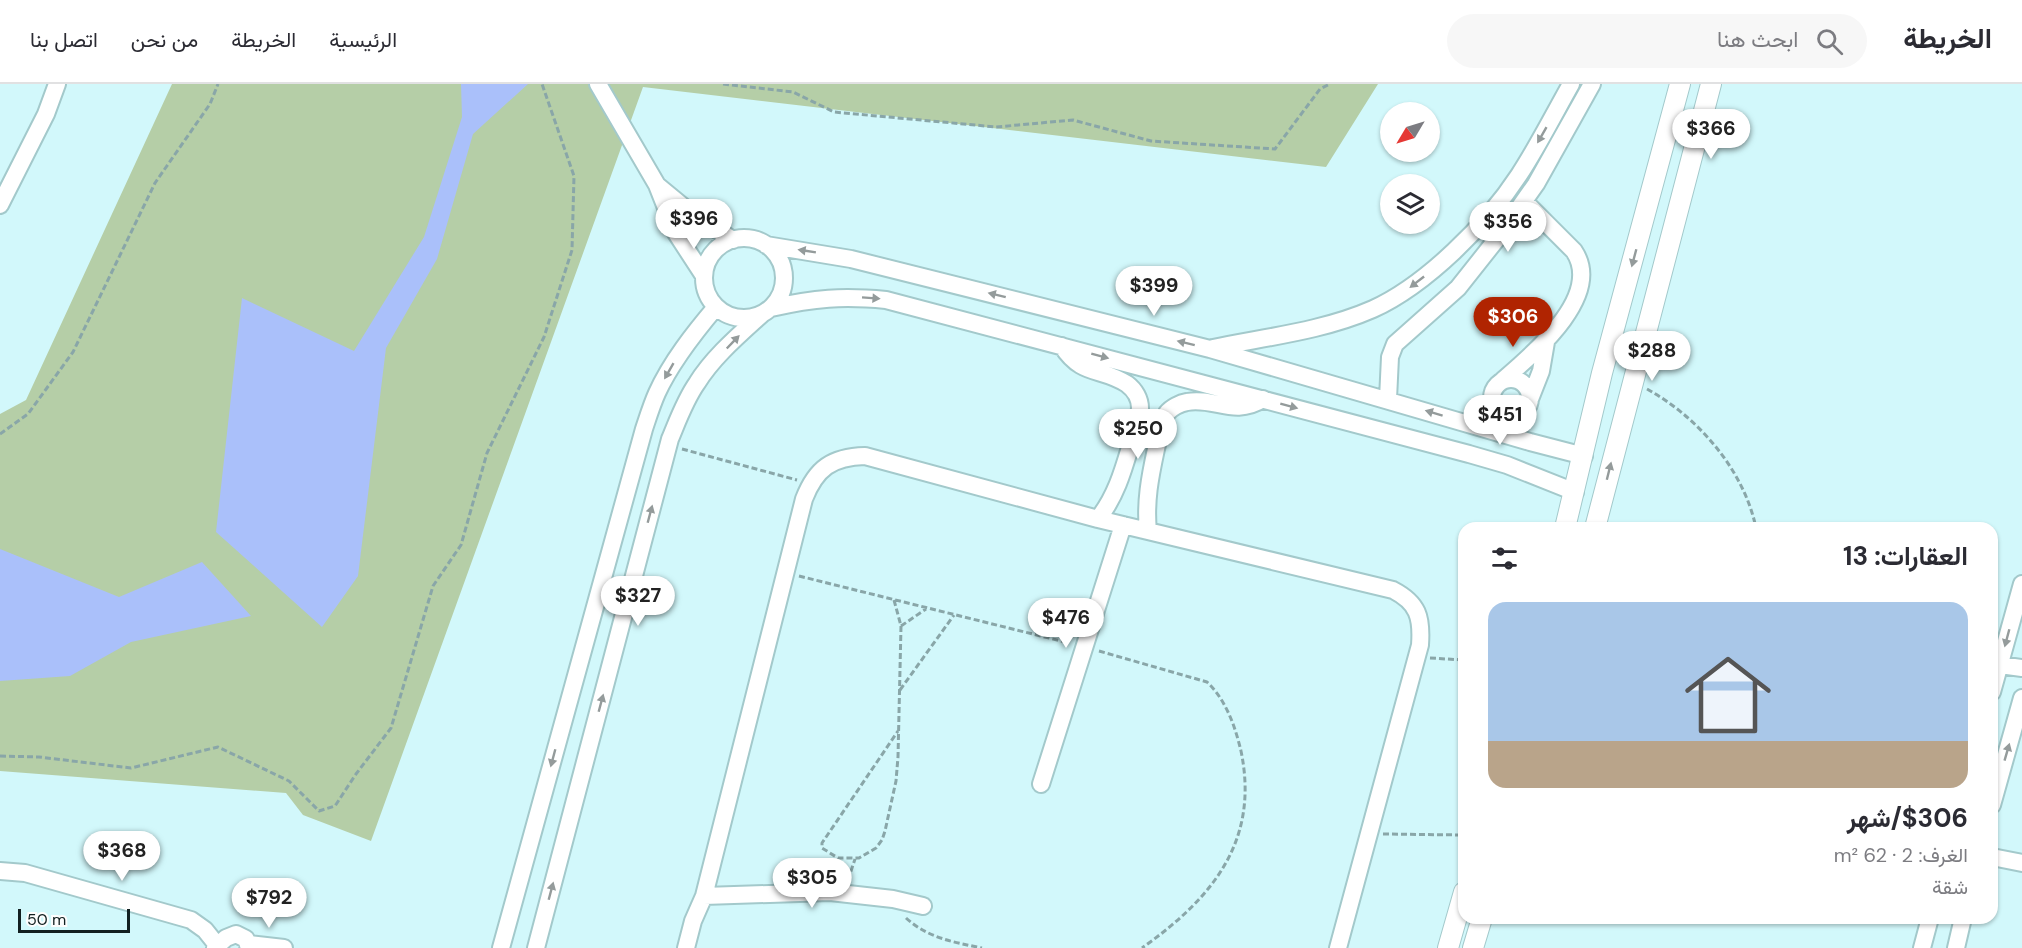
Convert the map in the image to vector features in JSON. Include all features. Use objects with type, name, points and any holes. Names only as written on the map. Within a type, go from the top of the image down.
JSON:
[{"type":"street","points":[[0,205],[46,114],[57,84]]},
{"type":"street","points":[[598,84],[657,184],[676,233],[704,276],[707,293],[716,307],[726,314],[738,318],[750,318],[809,299],[848,296],[886,300],[1487,459],[1575,492]]},
{"type":"street","points":[[1210,349],[1335,323],[1372,309],[1414,285],[1492,212],[1519,175],[1571,84]]},
{"type":"street","points":[[1388,399],[1390,357],[1395,344],[1458,288],[1508,224],[1536,184],[1592,84]]},
{"type":"street","points":[[1567,522],[1602,373],[1680,84]]},
{"type":"street","points":[[1597,522],[1711,84]]},
{"type":"street","points":[[657,184],[692,214],[733,240]]},
{"type":"street","points":[[1524,201],[1574,251],[1580,259],[1582,269],[1579,291],[1546,342],[1496,385],[1492,392],[1494,408],[1500,414],[1516,417],[1528,407],[1541,371],[1546,342]]},
{"type":"street","points":[[1492,212],[1508,224]]},
{"type":"street","points":[[704,276],[708,260],[718,247],[733,240],[750,239],[766,245],[862,261],[1210,349],[1584,456]]},
{"type":"street","points":[[536,948],[668,446],[682,409],[697,382],[719,356],[779,298],[784,275],[775,253],[766,245]]},
{"type":"street","points":[[501,948],[644,429],[657,393],[673,364],[716,307]]},
{"type":"street","points":[[1062,345],[1076,363],[1085,369],[1121,381],[1134,391],[1140,407],[1119,482],[1107,508],[1098,519]]},
{"type":"street","points":[[1602,373],[1632,382]]},
{"type":"street","points":[[1503,380],[1512,378],[1522,381],[1528,389],[1530,399]]},
{"type":"street","points":[[1148,531],[1146,516],[1148,488],[1160,434],[1168,413],[1177,405],[1188,402],[1240,408],[1254,405],[1263,399]]},
{"type":"street","points":[[1135,430],[1146,438],[1160,434]]},
{"type":"street","points":[[1487,459],[1491,444],[1490,430]]},
{"type":"street","points":[[1520,470],[1515,459],[1516,453],[1519,447],[1530,442]]},
{"type":"street","points":[[686,948],[693,921],[704,896],[810,484],[820,471],[833,461],[865,456],[1098,519],[1393,590],[1407,598],[1416,609],[1421,627],[1416,658],[1338,948]]},
{"type":"street","points":[[1119,482],[1124,478],[1135,477],[1145,483],[1148,488]]},
{"type":"street","points":[[1041,784],[1123,525]]},
{"type":"street","points":[[1998,661],[2022,584]]},
{"type":"street","points":[[1998,667],[2022,668]]},
{"type":"street","points":[[1998,786],[2019,721],[2022,698]]},
{"type":"street","points":[[1998,858],[2022,863]]},
{"type":"street","points":[[0,871],[26,873],[191,920],[206,930],[216,946],[236,934],[246,939],[249,946],[284,948]]},
{"type":"street","points":[[704,896],[830,892],[893,899],[923,906]]},
{"type":"street","points":[[1448,948],[1458,913]]},
{"type":"street","points":[[1473,948],[1480,924]]},
{"type":"street","points":[[1922,948],[1928,924]]},
{"type":"street","points":[[1956,948],[1962,924]]},
{"type":"path","points":[[0,434],[28,414],[74,352],[155,183],[210,104],[218,84]]},
{"type":"path","points":[[0,756],[39,757],[131,768],[218,747],[289,782],[319,811],[335,806],[391,728],[433,586],[461,545],[487,453],[544,337],[572,250],[574,176],[542,84]]},
{"type":"path","points":[[723,84],[793,92],[834,112],[996,127],[1073,120],[1151,141],[1275,149],[1320,90],[1330,84]]},
{"type":"path","points":[[1632,382],[1666,400],[1708,438],[1737,479],[1754,522]]},
{"type":"path","points":[[668,446],[810,484]]},
{"type":"path","points":[[786,573],[1085,647],[1207,682],[1215,690],[1236,731],[1244,767],[1244,801],[1239,830],[1227,862],[1210,889],[1185,915],[1142,948]]},
{"type":"path","points":[[894,600],[901,626],[898,731],[896,781],[882,840],[868,855],[855,859],[838,858],[823,849],[822,845],[898,731]]},
{"type":"path","points":[[901,626],[927,608]]},
{"type":"path","points":[[899,692],[955,615]]},
{"type":"path","points":[[1416,658],[1458,660]]},
{"type":"path","points":[[1369,834],[1458,835]]},
{"type":"path","points":[[843,893],[855,859]]},
{"type":"path","points":[[893,899],[903,915],[917,928],[934,937],[982,948]]},
{"type":"green space","points":[[172,84],[1378,84],[1326,167],[643,87],[371,841],[303,815],[286,793],[0,771],[0,414],[26,400]]},
{"type":"water","points":[[461,84],[528,84],[473,134],[437,259],[386,348],[358,576],[322,627],[216,532],[242,298],[354,351],[424,237],[462,117]]},
{"type":"water","points":[[0,549],[119,597],[202,562],[251,616],[131,642],[70,676],[0,681]]}]
